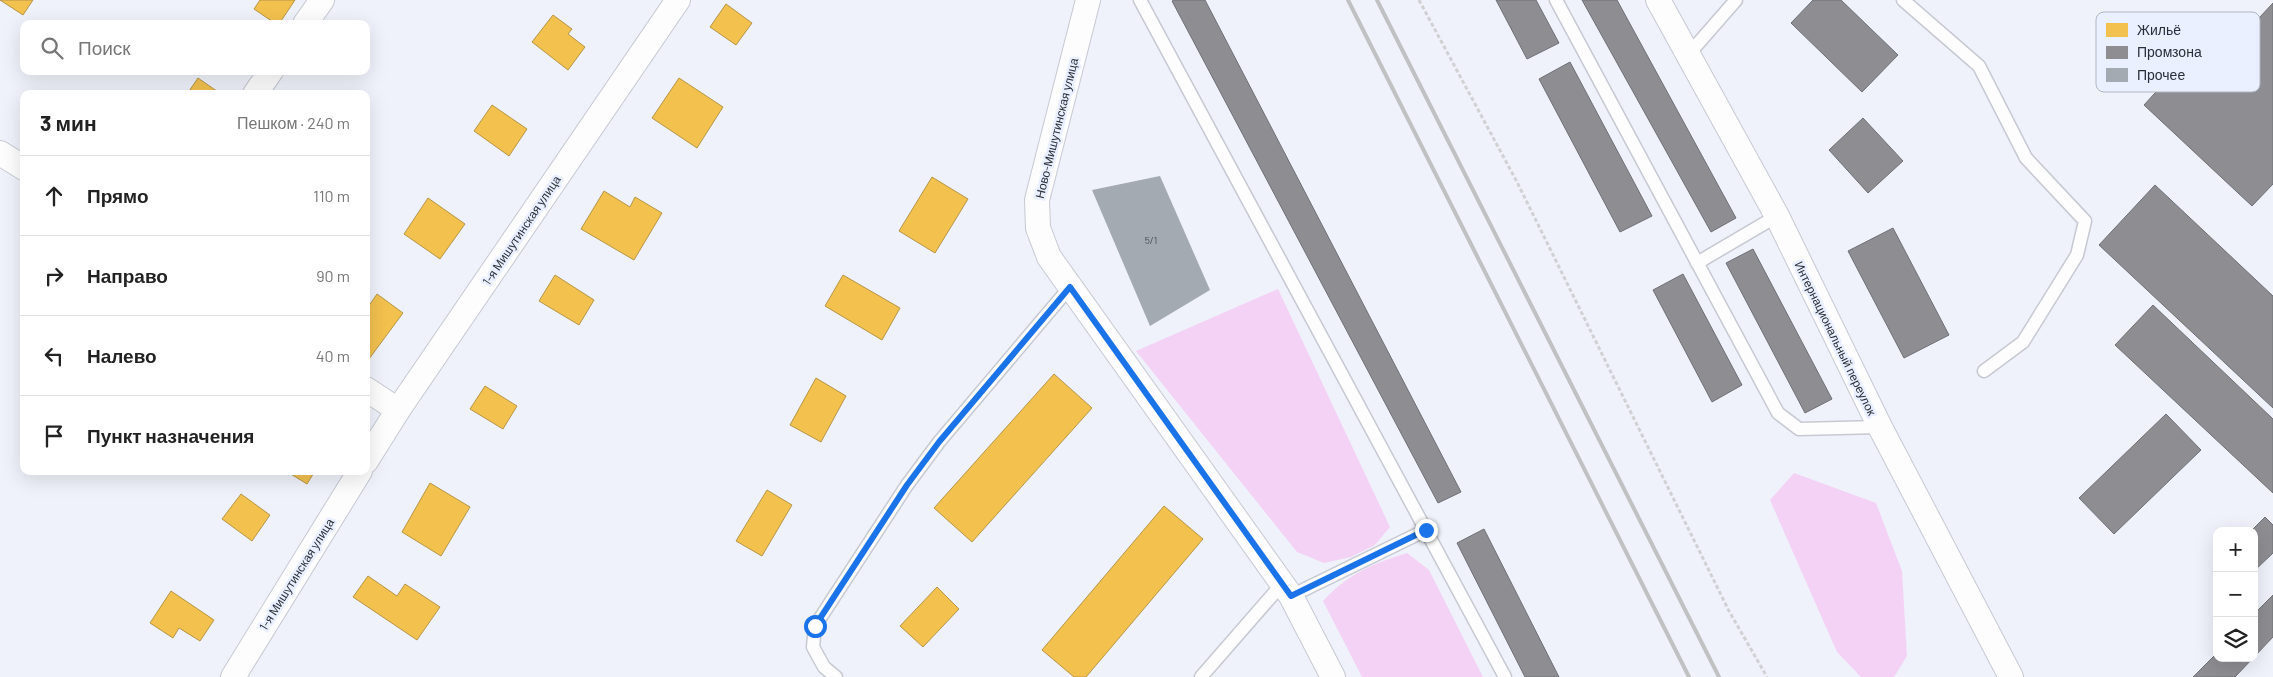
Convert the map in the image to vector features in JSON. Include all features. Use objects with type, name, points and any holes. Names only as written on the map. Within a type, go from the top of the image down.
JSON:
[{"type":"street","points":[[308,20],[322,0]]},
{"type":"street","name":"1-я Мишутинская улица","points":[[370,455],[398,410],[678,0]]},
{"type":"street","name":"Ново-Мишутинская улица","points":[[1088,0],[1037,200],[1038,228],[1049,258],[1287,590],[1333,677]]},
{"type":"street","name":"Интернациональный переулок","points":[[1658,0],[1776,216],[1880,427],[2011,677]]},
{"type":"street","points":[[258,90],[268,75]]},
{"type":"street","points":[[0,153],[20,166]]},
{"type":"street","points":[[370,391],[398,410]]},
{"type":"street","name":"1-я Мишутинская улица","points":[[232,677],[358,475]]},
{"type":"lane","points":[[1140,0],[1505,677]]},
{"type":"lane","points":[[1556,0],[1778,413],[1799,429],[1880,427]]},
{"type":"lane","points":[[1688,55],[1736,0]]},
{"type":"lane","points":[[1902,0],[1979,66],[2026,158],[2085,221],[2077,255],[2023,342],[1984,371]]},
{"type":"lane","points":[[1697,263],[1776,216]]},
{"type":"lane","points":[[836,677],[824,667],[813,647],[815,626],[907,485],[939,442],[1070,287]]},
{"type":"lane","points":[[1201,677],[1287,590],[1426,530]]},
{"type":"path","points":[[1420,0],[1518,182],[1729,611],[1767,677]]},
{"type":"shaded area","points":[[1278,289],[1390,527],[1375,545],[1351,557],[1324,563],[1297,552],[1136,351]]},
{"type":"shaded area","points":[[1794,473],[1876,503],[1902,571],[1907,656],[1894,677],[1861,677],[1837,652],[1770,500]]},
{"type":"shaded area","points":[[1407,553],[1429,570],[1483,677],[1362,677],[1323,601],[1352,576],[1383,561]]},
{"type":"building: Жильё","points":[[0,0],[33,0],[23,15]]},
{"type":"building: Жильё","points":[[260,0],[295,0],[282,20],[270,20],[254,9]]},
{"type":"building: Жильё","points":[[726,4],[752,23],[736,45],[710,27]]},
{"type":"building: Жильё","points":[[553,15],[572,29],[568,34],[585,47],[568,70],[532,42]]},
{"type":"building: Жильё","points":[[198,78],[215,90],[190,90]]},
{"type":"building: Жильё","points":[[679,78],[723,107],[697,148],[652,118]]},
{"type":"building: Жильё","points":[[492,105],[527,129],[509,156],[474,131]]},
{"type":"building: Жильё","points":[[932,177],[968,199],[935,253],[899,231]]},
{"type":"building: Жильё","points":[[604,191],[630,207],[635,197],[662,213],[634,260],[581,229]]},
{"type":"building: Жильё","points":[[428,198],[465,224],[440,259],[404,234]]},
{"type":"building: Жильё","points":[[555,275],[594,300],[579,325],[539,301]]},
{"type":"building: Жильё","points":[[843,275],[900,308],[882,340],[825,306]]},
{"type":"building: Жильё","points":[[377,294],[403,313],[370,358],[370,304]]},
{"type":"building: Жильё","points":[[1054,374],[1092,408],[972,542],[934,508]]},
{"type":"building: Жильё","points":[[816,378],[846,396],[821,442],[790,425]]},
{"type":"building: Жильё","points":[[485,386],[517,406],[503,429],[470,409]]},
{"type":"building: Жильё","points":[[292,475],[313,475],[307,484]]},
{"type":"building: Жильё","points":[[430,483],[470,507],[441,556],[402,532]]},
{"type":"building: Жильё","points":[[767,490],[792,505],[762,556],[736,541]]},
{"type":"building: Жильё","points":[[241,494],[270,515],[252,541],[222,519]]},
{"type":"building: Жильё","points":[[1164,506],[1203,539],[1086,677],[1074,677],[1042,650]]},
{"type":"building: Жильё","points":[[368,576],[397,596],[405,584],[440,607],[417,640],[353,597]]},
{"type":"building: Жильё","points":[[937,587],[959,609],[923,647],[900,626]]},
{"type":"building: Жильё","points":[[171,591],[214,620],[200,641],[179,628],[173,638],[150,623]]},
{"type":"building: Промзона","points":[[1205,0],[1461,492],[1438,503],[1172,1]]},
{"type":"building: Промзона","points":[[1496,0],[1536,0],[1559,43],[1527,59]]},
{"type":"building: Промзона","points":[[1582,0],[1617,0],[1736,218],[1711,232]]},
{"type":"building: Промзона","points":[[1813,0],[1841,0],[1898,55],[1862,92],[1791,23]]},
{"type":"building: Промзона","points":[[2273,3],[2273,184],[2252,206],[2144,105],[2156,92],[2260,92],[2260,17]]},
{"type":"building: Промзона","points":[[1570,62],[1652,216],[1620,232],[1539,79]]},
{"type":"building: Промзона","points":[[1863,118],[1903,161],[1868,193],[1829,150]]},
{"type":"building: Промзона","points":[[2155,185],[2273,296],[2273,408],[2099,245]]},
{"type":"building: Промзона","points":[[1893,228],[1949,335],[1904,358],[1848,251]]},
{"type":"building: Промзона","points":[[1753,249],[1832,399],[1805,413],[1726,263]]},
{"type":"building: Промзона","points":[[1683,274],[1742,385],[1712,402],[1653,290]]},
{"type":"building: Промзона","points":[[2153,305],[2273,419],[2273,493],[2115,345]]},
{"type":"building: Промзона","points":[[2166,414],[2201,450],[2114,534],[2079,498]]},
{"type":"building: Промзона","points":[[2265,517],[2273,525],[2273,553],[2258,567],[2258,527],[2255,527]]},
{"type":"building: Промзона","points":[[1484,529],[1559,677],[1525,677],[1457,543]]},
{"type":"building: Промзона","points":[[2273,595],[2273,637],[2258,653],[2258,617],[2258,610]]},
{"type":"building: Промзона","points":[[2213,657],[2213,662],[2249,662],[2235,677],[2193,677]]},
{"type":"building: Прочее","points":[[1160,176],[1210,290],[1150,326],[1092,190]]},
{"type":"railway","points":[[1348,0],[1689,677]]},
{"type":"railway","points":[[1377,0],[1719,677]]},
{"type":"route","points":[[815,626],[907,485],[939,442],[1070,287],[1291,596],[1426,530]]}]
